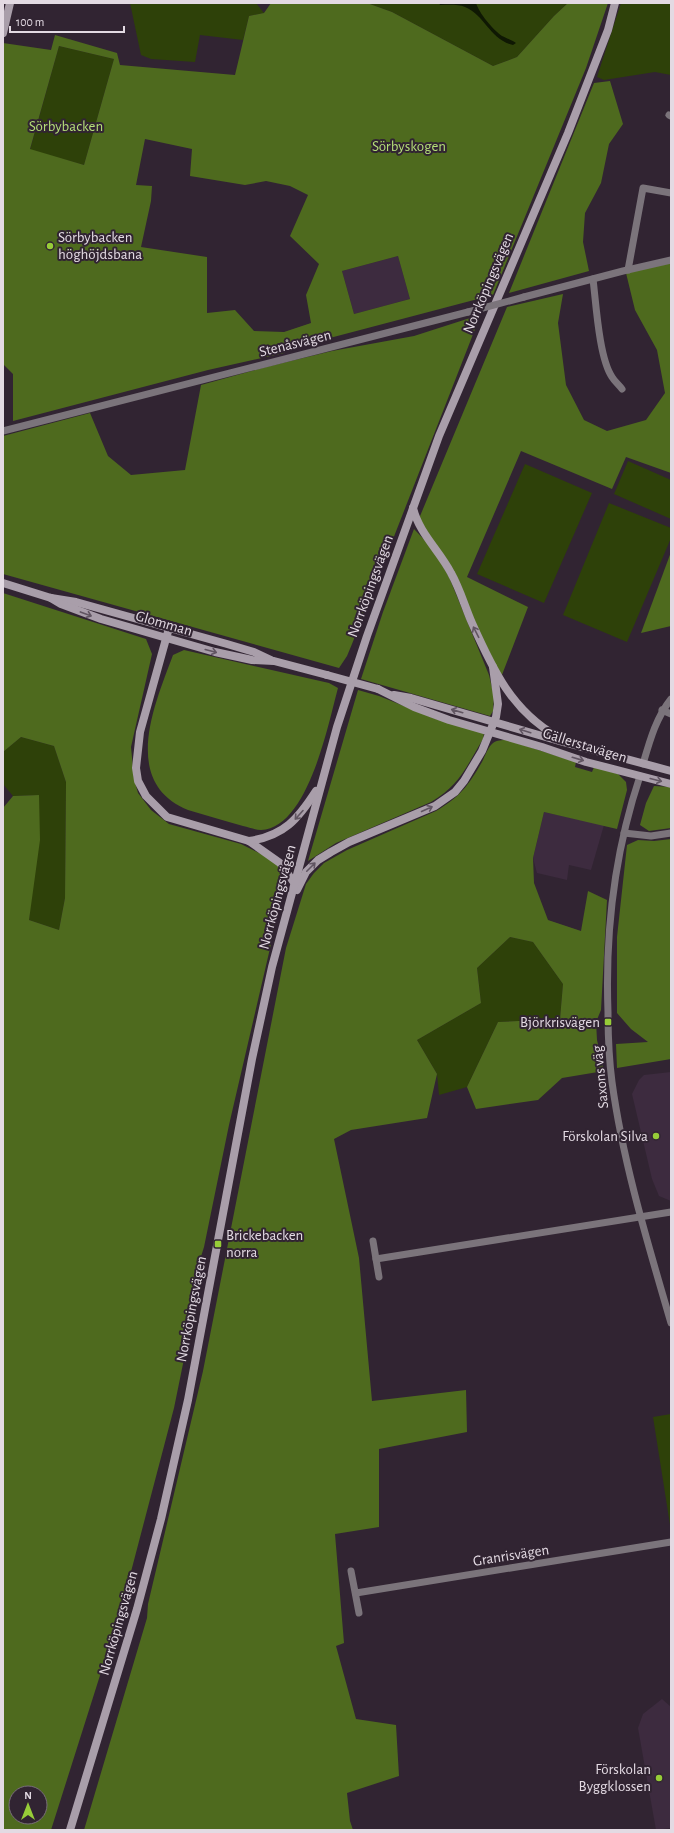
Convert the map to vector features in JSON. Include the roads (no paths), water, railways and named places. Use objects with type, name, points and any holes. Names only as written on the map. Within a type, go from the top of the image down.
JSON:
[{"type":"main road","points":[[3,33],[10,3]]},
{"type":"main road","name":"Norrköpingsvägen","points":[[70,1830],[129,1636],[161,1519],[190,1392],[252,1059],[272,968],[321,783],[364,643],[439,436],[568,133],[608,30],[615,3]]},
{"type":"main road","points":[[413,507],[420,529],[445,561],[452,574],[472,623],[493,667],[509,695],[523,710],[552,733],[569,744]]},
{"type":"main road","name":"Glomman","points":[[3,582],[51,598],[76,602],[254,652],[274,661]]},
{"type":"main road","name":"Glomman","points":[[51,598],[61,604],[101,619],[166,639],[232,657],[274,661],[327,674],[378,689],[429,714],[490,732]]},
{"type":"main road","points":[[170,628],[140,732],[136,768],[138,781],[146,796],[167,817],[249,841],[280,863],[295,884]]},
{"type":"main road","points":[[291,900],[306,872],[318,860],[349,842],[435,806],[455,792],[473,768],[495,722],[498,704],[493,667]]},
{"type":"main road","name":"Glomman","points":[[391,695],[411,698],[495,722]]},
{"type":"main road","name":"Gällerstavägen","points":[[495,722],[569,744],[671,771]]},
{"type":"main road","name":"Gällerstavägen","points":[[490,732],[671,784]]},
{"type":"main road","points":[[640,776],[643,764]]},
{"type":"main road","points":[[249,841],[275,835],[290,825],[302,813],[321,783]]},
{"type":"street","points":[[628,270],[643,188],[671,193]]},
{"type":"street","name":"Stenåsvägen","points":[[3,431],[671,260]]},
{"type":"street","points":[[593,279],[605,359],[611,377],[622,389]]},
{"type":"street","points":[[643,764],[655,725],[662,710],[671,698]]},
{"type":"street","points":[[662,710],[671,714]]},
{"type":"street","name":"Saxons väg","points":[[640,776],[617,859],[608,937],[606,980],[610,1071],[618,1118],[641,1217],[671,1323]]},
{"type":"street","points":[[624,833],[651,836],[671,833]]},
{"type":"street","points":[[376,1259],[671,1212]]},
{"type":"street","points":[[373,1241],[380,1277]]},
{"type":"street","name":"Granrisvägen","points":[[356,1593],[671,1542]]},
{"type":"street","points":[[352,1571],[359,1613]]},
{"type":"place","name":"Sörbybacken höghöjdsbana","points":[[50,246]]},
{"type":"place","name":"Björkrisvägen","points":[[608,1022]]},
{"type":"place","name":"Förskolan Silva","points":[[656,1136]]},
{"type":"place","name":"Brickebacken norra","points":[[218,1244]]},
{"type":"place","name":"Förskolan Byggklossen","points":[[659,1778]]},
{"type":"park label","name":"Sörbybacken","points":[[66,126]]},
{"type":"park label","name":"Sörbyskogen","points":[[409,146]]}]
